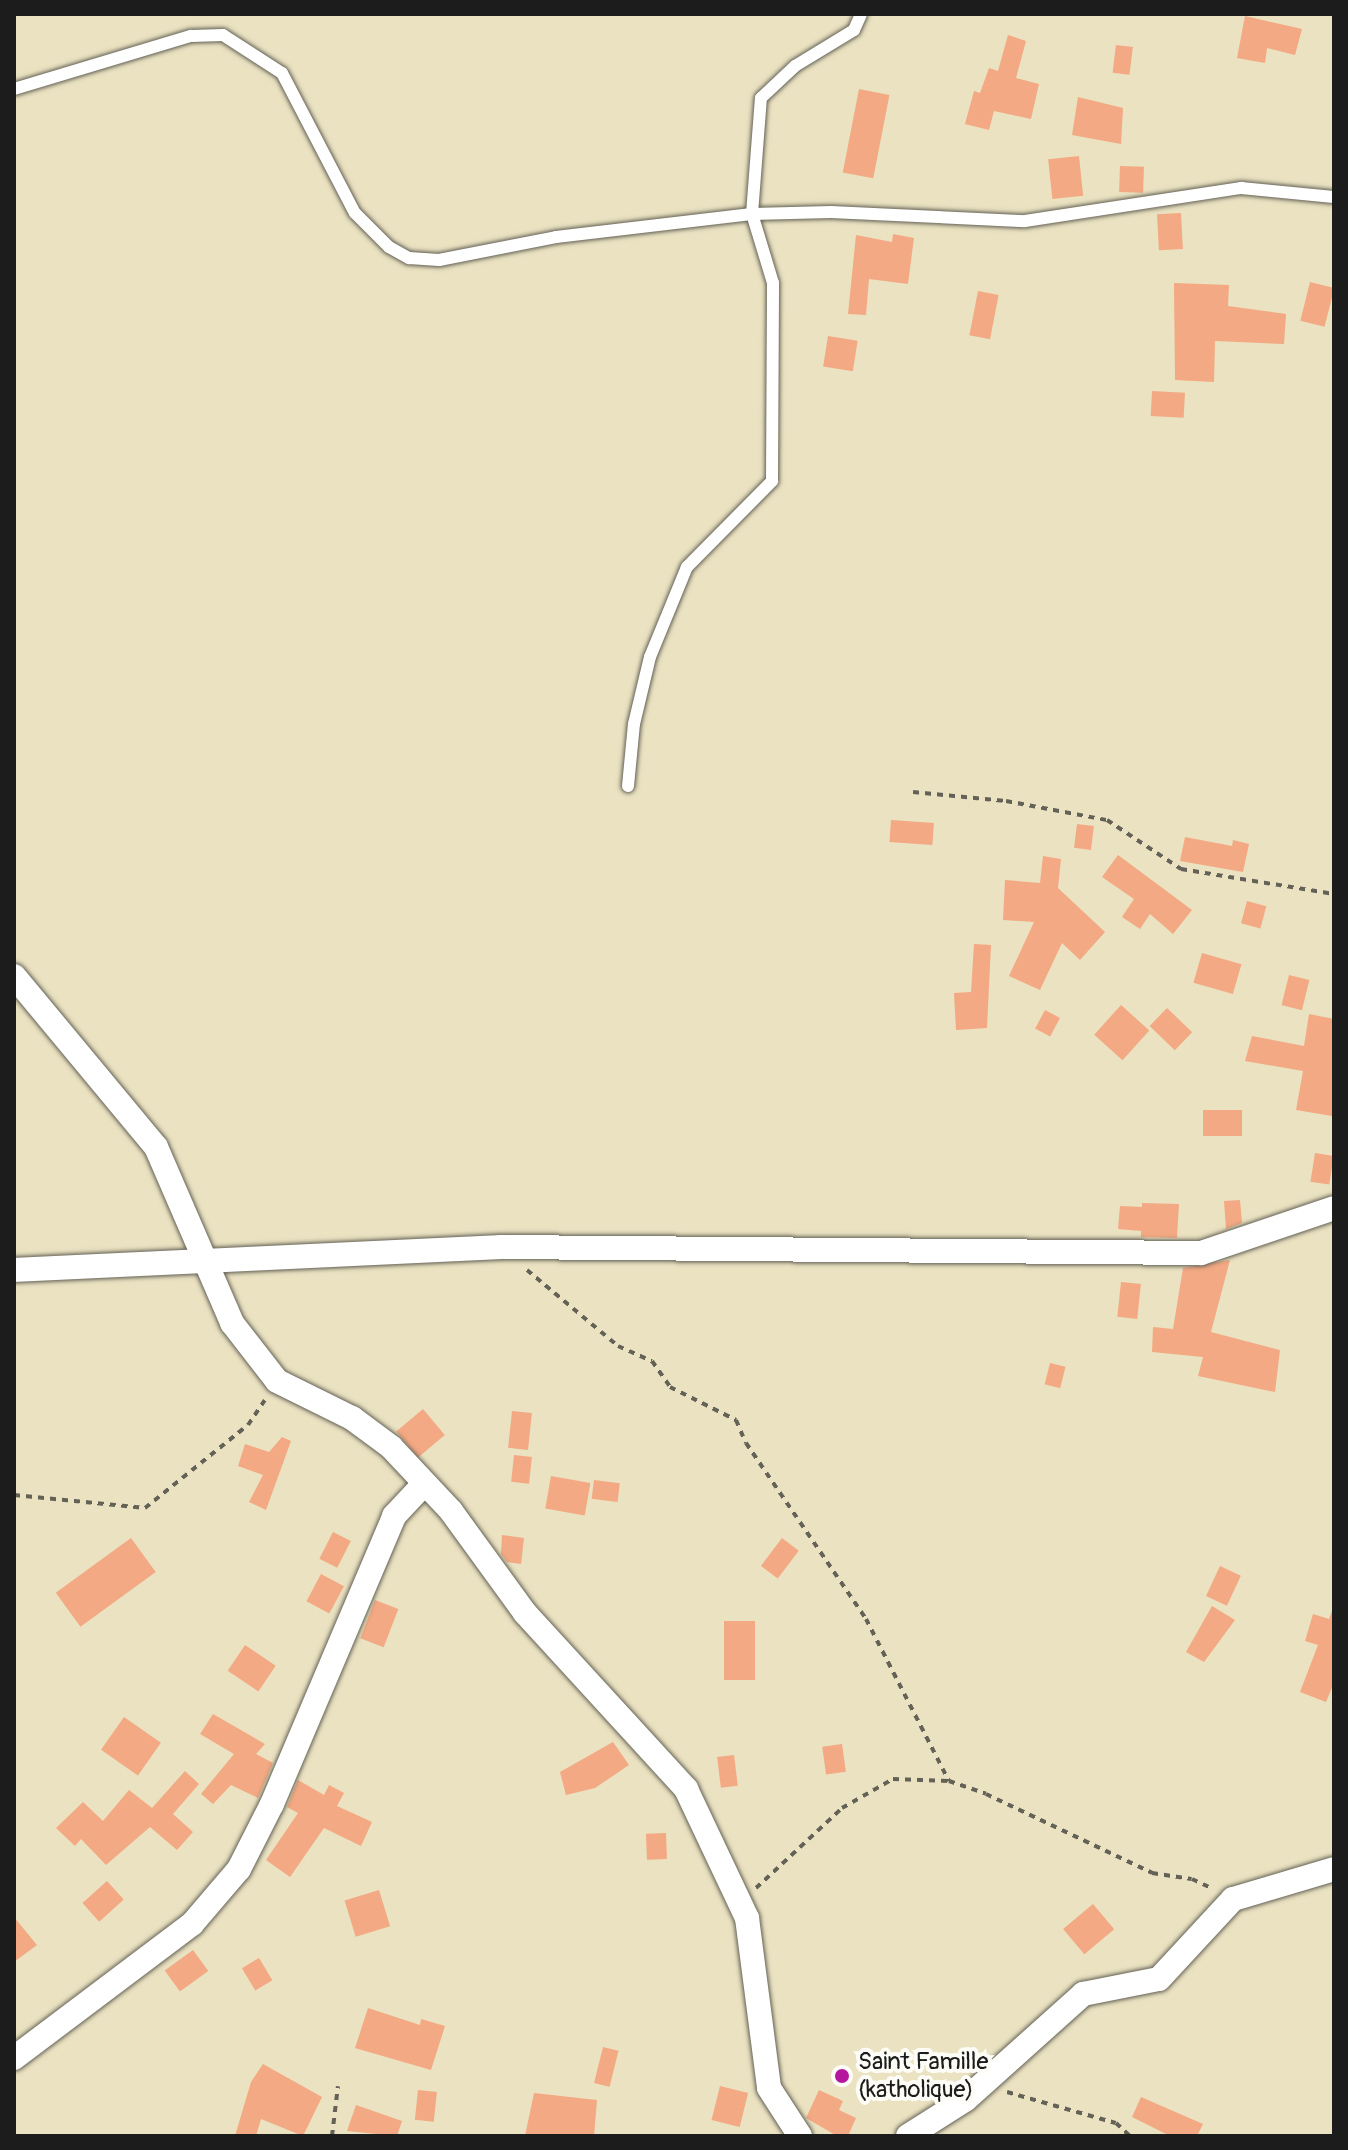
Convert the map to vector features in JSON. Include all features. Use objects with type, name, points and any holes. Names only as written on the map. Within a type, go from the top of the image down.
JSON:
[{"type":"street","points":[[14,976],[156,1147],[232,1323],[277,1381],[352,1418],[391,1447],[423,1485],[451,1511],[525,1613],[686,1789],[740,1903],[761,1998],[769,2088],[800,2136]]},
{"type":"street","points":[[14,1270],[500,1247],[1201,1253],[1334,1208]]},
{"type":"street","points":[[14,2058],[192,1924],[239,1869],[272,1804],[394,1516],[423,1485]]},
{"type":"street","points":[[908,2136],[981,2085],[1083,1994],[1159,1979],[1233,1899],[1334,1869]]},
{"type":"lane","points":[[628,786],[634,724],[650,657],[687,567],[772,481],[773,283],[752,214],[761,98],[795,66],[854,30],[861,14]]},
{"type":"lane","points":[[14,89],[191,36],[223,35],[282,73],[355,213],[389,247],[409,258],[439,260],[543,239],[752,214],[831,212],[1025,221],[1241,188],[1334,197]]},
{"type":"path","points":[[913,792],[1006,801],[1107,820],[1181,869],[1334,894]]},
{"type":"path","points":[[500,1247],[618,1346],[652,1361],[670,1387],[736,1420],[746,1443],[866,1619],[949,1781]]},
{"type":"path","points":[[14,1495],[145,1508],[248,1425],[277,1381]]},
{"type":"path","points":[[740,1903],[842,1808],[893,1779],[949,1781],[1152,1873],[1192,1879],[1233,1899]]},
{"type":"path","points":[[981,2085],[1116,2123],[1130,2136]]},
{"type":"path","points":[[332,2136],[338,2086]]},
{"type":"building","points":[[1245,16],[1302,29],[1295,55],[1267,48],[1265,63],[1237,58]]},
{"type":"building","points":[[1008,35],[1026,41],[1016,78],[1039,84],[1031,119],[994,111],[989,130],[965,124],[974,91],[980,93],[989,68],[998,71]]},
{"type":"building","points":[[1116,45],[1133,47],[1129,75],[1113,73]]},
{"type":"building","points":[[859,89],[889,95],[873,178],[843,172]]},
{"type":"building","points":[[1078,97],[1123,108],[1121,144],[1072,135]]},
{"type":"building","points":[[1079,156],[1083,196],[1052,199],[1048,159]]},
{"type":"building","points":[[1120,166],[1144,167],[1143,193],[1119,192]]},
{"type":"building","points":[[1181,213],[1183,249],[1159,250],[1157,214]]},
{"type":"building","points":[[893,234],[914,238],[908,284],[869,279],[866,315],[848,314],[856,235],[892,242]]},
{"type":"building","points":[[1310,282],[1334,288],[1325,327],[1300,321]]},
{"type":"building","points":[[1174,283],[1229,285],[1228,306],[1286,314],[1284,344],[1215,341],[1214,382],[1175,380]]},
{"type":"building","points":[[978,291],[999,295],[990,339],[969,335]]},
{"type":"building","points":[[828,336],[858,341],[853,371],[823,367]]},
{"type":"building","points":[[1152,391],[1185,393],[1184,418],[1151,416]]},
{"type":"building","points":[[891,820],[934,823],[932,845],[889,842]]},
{"type":"building","points":[[1077,824],[1094,826],[1091,850],[1074,848]]},
{"type":"building","points":[[1185,837],[1232,846],[1233,840],[1249,844],[1243,872],[1180,861]]},
{"type":"building","points":[[1118,855],[1192,910],[1173,934],[1150,914],[1140,929],[1122,917],[1134,899],[1102,877]]},
{"type":"building","points":[[1043,856],[1061,859],[1058,888],[1105,932],[1080,960],[1062,943],[1040,990],[1009,976],[1034,922],[1003,920],[1005,880],[1040,883]]},
{"type":"building","points":[[1247,901],[1266,906],[1260,928],[1241,923]]},
{"type":"building","points":[[974,944],[991,945],[987,1028],[956,1030],[954,993],[971,992]]},
{"type":"building","points":[[1202,953],[1241,964],[1233,994],[1193,983]]},
{"type":"building","points":[[1289,975],[1309,980],[1302,1010],[1282,1005]]},
{"type":"building","points":[[1121,1005],[1149,1030],[1122,1060],[1094,1035]]},
{"type":"building","points":[[1167,1008],[1192,1032],[1175,1050],[1150,1026]]},
{"type":"building","points":[[1045,1010],[1060,1018],[1050,1037],[1035,1029]]},
{"type":"building","points":[[1309,1014],[1334,1019],[1332,1116],[1296,1110],[1303,1071],[1245,1061],[1252,1036],[1304,1046]]},
{"type":"building","points":[[1203,1110],[1242,1110],[1242,1136],[1203,1136]]},
{"type":"building","points":[[1315,1153],[1334,1156],[1329,1185],[1310,1182]]},
{"type":"building","points":[[1240,1200],[1242,1223],[1226,1229],[1224,1201]]},
{"type":"building","points":[[1142,1203],[1179,1204],[1177,1238],[1141,1237],[1141,1231],[1118,1229],[1120,1206],[1142,1207]]},
{"type":"building","points":[[1230,1260],[1211,1332],[1280,1350],[1275,1392],[1198,1376],[1203,1357],[1152,1352],[1153,1327],[1173,1329],[1183,1268]]},
{"type":"building","points":[[1121,1282],[1141,1284],[1137,1319],[1117,1317]]},
{"type":"building","points":[[1050,1363],[1066,1367],[1060,1388],[1045,1384]]},
{"type":"building","points":[[423,1409],[445,1435],[418,1458],[396,1431]]},
{"type":"building","points":[[512,1411],[532,1413],[528,1450],[508,1448]]},
{"type":"building","points":[[282,1437],[291,1441],[266,1510],[249,1502],[263,1475],[238,1466],[245,1444],[269,1452]]},
{"type":"building","points":[[514,1455],[532,1457],[529,1484],[511,1482]]},
{"type":"building","points":[[551,1476],[590,1483],[585,1515],[545,1508]]},
{"type":"building","points":[[594,1480],[620,1483],[617,1502],[592,1499]]},
{"type":"building","points":[[333,1532],[351,1541],[337,1568],[319,1559]]},
{"type":"building","points":[[502,1535],[524,1538],[521,1564],[507,1562],[501,1554]]},
{"type":"building","points":[[131,1538],[156,1572],[80,1627],[56,1593]]},
{"type":"building","points":[[782,1538],[799,1551],[778,1579],[761,1566]]},
{"type":"building","points":[[1220,1566],[1241,1576],[1227,1606],[1206,1596]]},
{"type":"building","points":[[321,1574],[344,1586],[329,1614],[306,1601]]},
{"type":"building","points":[[375,1600],[398,1609],[384,1647],[360,1638]]},
{"type":"building","points":[[1212,1606],[1235,1620],[1204,1662],[1186,1652]]},
{"type":"building","points":[[1333,1608],[1334,1683],[1326,1702],[1300,1692],[1318,1645],[1305,1641],[1313,1614],[1329,1619]]},
{"type":"building","points":[[724,1621],[755,1621],[755,1680],[724,1680]]},
{"type":"building","points":[[245,1645],[276,1666],[258,1691],[228,1671]]},
{"type":"building","points":[[213,1714],[265,1744],[256,1754],[273,1763],[258,1798],[231,1785],[213,1804],[201,1794],[234,1754],[200,1734]]},
{"type":"building","points":[[124,1717],[161,1743],[138,1776],[101,1750]]},
{"type":"building","points":[[613,1742],[629,1765],[595,1788],[566,1795],[560,1772]]},
{"type":"building","points":[[842,1744],[846,1772],[826,1775],[822,1747]]},
{"type":"building","points":[[734,1755],[738,1786],[721,1788],[717,1757]]},
{"type":"building","points":[[185,1771],[199,1784],[173,1814],[193,1832],[177,1850],[150,1827],[106,1865],[81,1839],[75,1846],[56,1828],[83,1802],[103,1821],[129,1790],[152,1808]]},
{"type":"building","points":[[298,1780],[324,1795],[329,1785],[344,1793],[337,1806],[372,1822],[361,1846],[324,1828],[290,1877],[266,1860],[298,1813],[287,1807]]},
{"type":"building","points":[[666,1833],[667,1859],[647,1860],[646,1834]]},
{"type":"building","points":[[107,1881],[124,1900],[99,1922],[82,1903]]},
{"type":"building","points":[[379,1890],[390,1926],[356,1937],[345,1901]]},
{"type":"building","points":[[1093,1904],[1114,1929],[1084,1954],[1063,1929]]},
{"type":"building","points":[[14,1917],[37,1945],[14,1962]]},
{"type":"building","points":[[193,1950],[208,1971],[180,1992],[165,1971]]},
{"type":"building","points":[[259,1958],[272,1980],[255,1991],[242,1968]]},
{"type":"building","points":[[368,2008],[420,2025],[421,2019],[445,2026],[431,2070],[355,2048]]},
{"type":"building","points":[[603,2047],[619,2051],[610,2087],[594,2083]]},
{"type":"building","points":[[263,2064],[322,2097],[303,2136],[261,2119],[256,2136],[235,2136],[251,2082]]},
{"type":"building","points":[[720,2086],[748,2093],[740,2127],[712,2120]]},
{"type":"building","points":[[418,2090],[437,2092],[434,2122],[415,2120]]},
{"type":"building","points":[[819,2090],[843,2101],[839,2110],[856,2118],[848,2136],[837,2136],[806,2118]]},
{"type":"building","points":[[534,2093],[597,2100],[594,2136],[525,2136]]},
{"type":"building","points":[[1141,2097],[1203,2124],[1197,2136],[1170,2136],[1132,2117]]},
{"type":"building","points":[[356,2105],[402,2121],[397,2136],[347,2131]]},
{"type":"place","name":"Saint Famille (katholique)","points":[[842,2076]]}]
